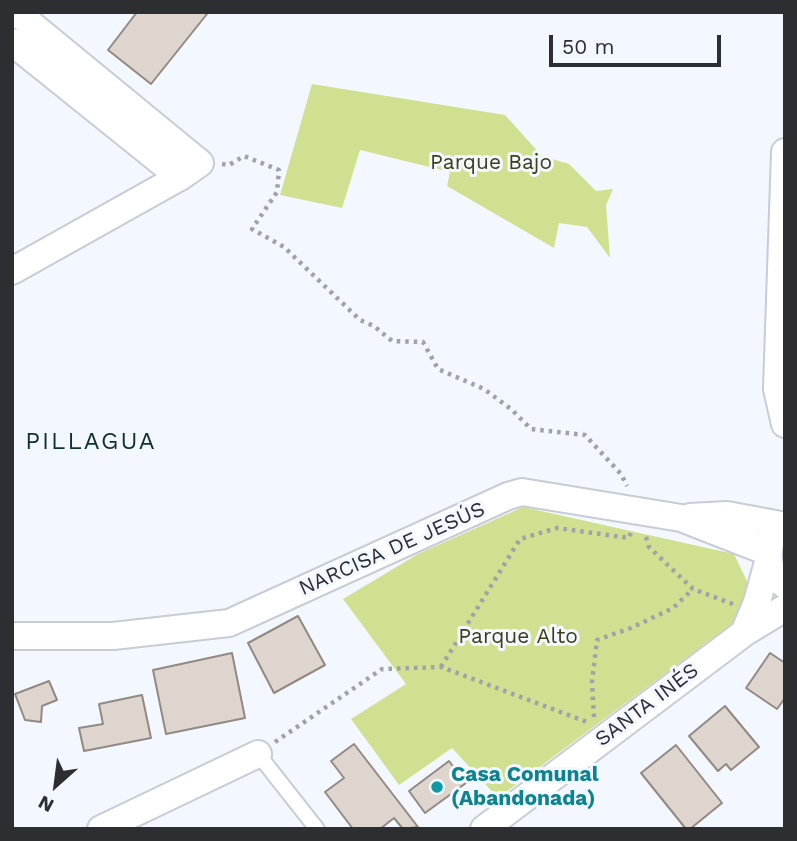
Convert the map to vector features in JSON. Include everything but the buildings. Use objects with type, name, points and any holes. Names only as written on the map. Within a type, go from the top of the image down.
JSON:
[{"type":"street","points":[[16,12],[190,170]]},
{"type":"street","points":[[12,42],[190,170]]},
{"type":"street","points":[[785,152],[778,389],[785,424]]},
{"type":"street","points":[[12,271],[190,170]]},
{"type":"street","name":"NARCISA DE JESÚS","points":[[12,636],[113,636],[229,623],[522,492],[681,518],[768,557]]},
{"type":"street","points":[[681,518],[710,514],[727,515],[783,524]]},
{"type":"street","points":[[744,620],[757,602],[771,537],[783,524]]},
{"type":"street","points":[[768,557],[773,573],[785,585]]},
{"type":"street","name":"SANTA INÉS","points":[[484,829],[744,620],[785,608]]},
{"type":"street","points":[[101,829],[258,754]]},
{"type":"lane","points":[[258,754],[317,829]]},
{"type":"path","points":[[190,170],[229,164],[244,156],[279,170],[277,192],[252,229],[284,247],[360,320],[374,326],[393,341],[423,342],[438,369],[484,390],[511,409],[531,429],[584,435],[621,474],[639,512],[649,547],[693,589],[744,620]]},
{"type":"path","points":[[441,667],[520,539],[557,528],[629,538],[639,512]]},
{"type":"path","points":[[258,754],[382,669],[441,667],[594,725],[592,682],[597,640],[631,628],[673,608],[693,589]]},
{"type":"green space","name":"Parque Bajo","points":[[312,84],[505,115],[542,156],[569,164],[596,191],[613,189],[606,205],[610,258],[587,227],[559,223],[554,248],[447,186],[450,172],[360,150],[342,208],[280,195]]},
{"type":"green space","name":"Parque Alto","points":[[523,507],[734,554],[753,594],[733,623],[498,798],[452,748],[399,785],[351,719],[406,684],[343,599],[418,554]]},
{"type":"place","name":"Casa Comunal (Abandonada)","points":[[437,787]]},
{"type":"district","name":"PILLAGUA","points":[[91,442]]}]
